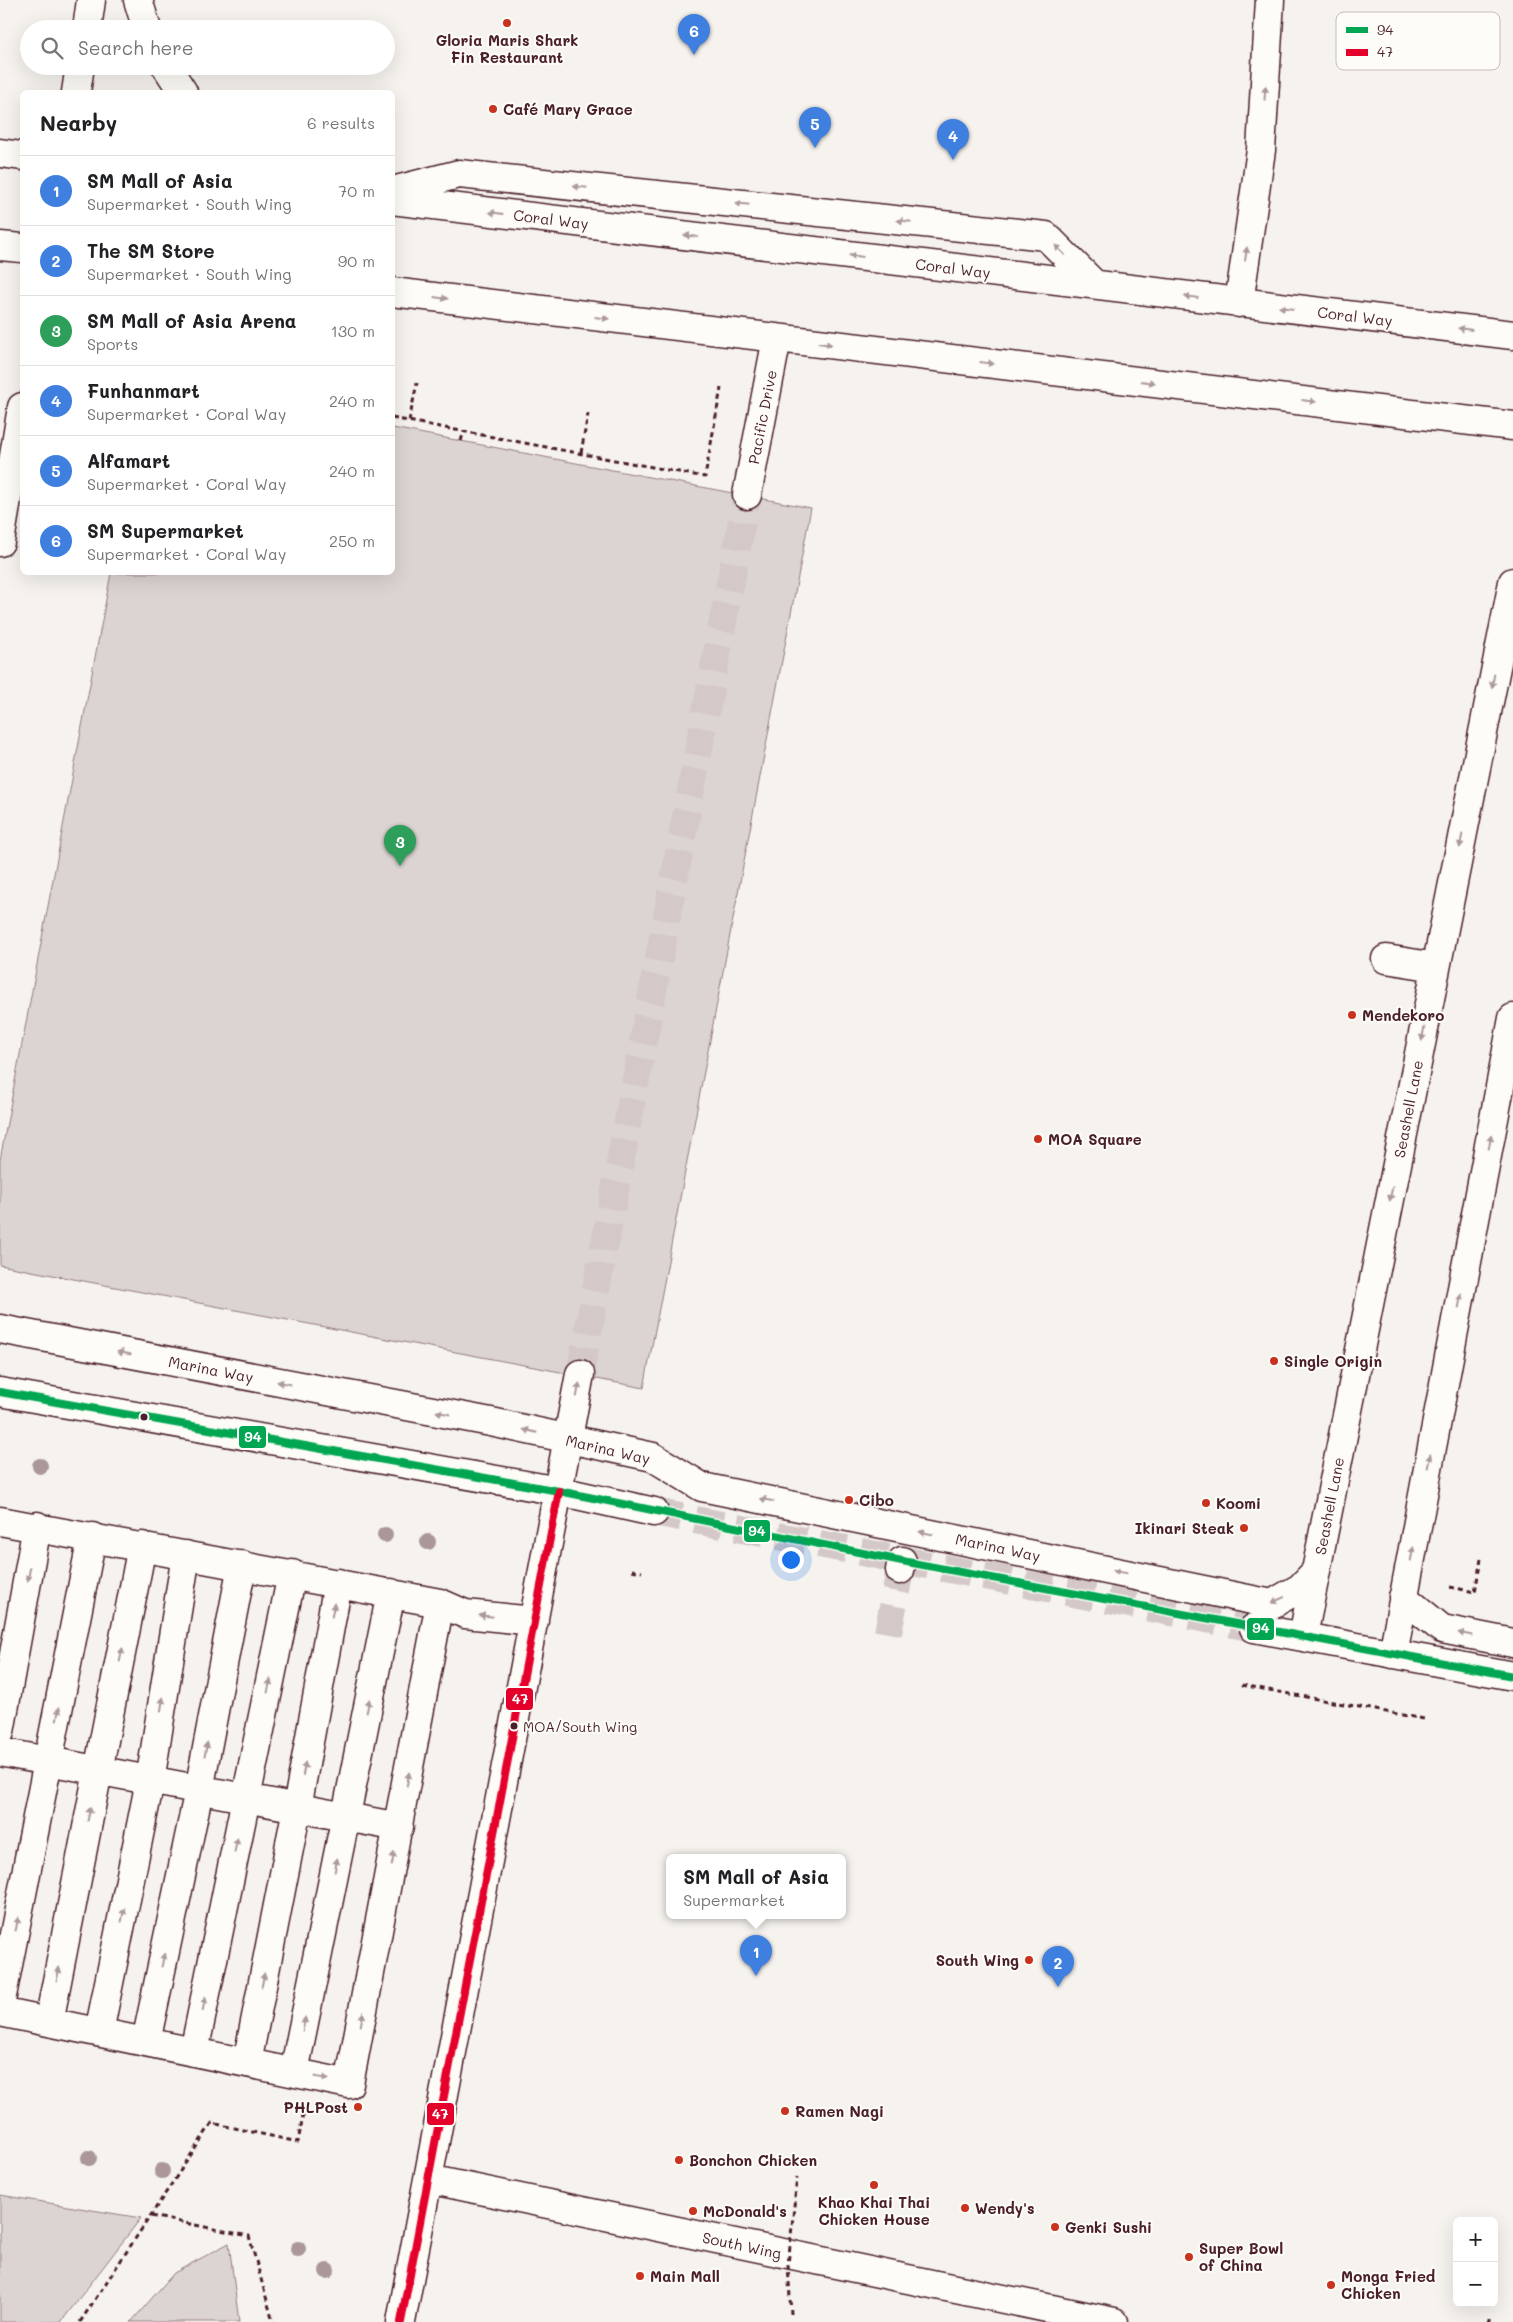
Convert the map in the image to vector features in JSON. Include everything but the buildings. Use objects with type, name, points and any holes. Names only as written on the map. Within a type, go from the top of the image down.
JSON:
[{"type":"street","points":[[88,20],[91,0]]},
{"type":"street","points":[[138,0],[144,20]]},
{"type":"street","points":[[1239,302],[1261,150],[1270,0]]},
{"type":"street","points":[[76,90],[79,75]]},
{"type":"street","points":[[172,75],[182,90]]},
{"type":"street","points":[[0,153],[20,156]]},
{"type":"street","points":[[395,190],[459,174],[1046,236],[1094,284]]},
{"type":"street","name":"Coral Way","points":[[395,200],[1513,335]]},
{"type":"street","points":[[0,246],[20,248]]},
{"type":"street","points":[[395,292],[1513,426]]},
{"type":"street","name":"Pacific Drive","points":[[747,495],[777,338]]},
{"type":"street","points":[[0,542],[20,419]]},
{"type":"street","name":"Seashell Lane","points":[[1303,1636],[1513,582]]},
{"type":"street","points":[[1386,959],[1436,967]]},
{"type":"street","points":[[1393,1654],[1513,1018]]},
{"type":"street","name":"Marina Way","points":[[0,1329],[491,1422],[653,1457],[702,1487],[1272,1604],[1300,1588],[1316,1571]]},
{"type":"street","points":[[401,2322],[580,1374]]},
{"type":"street","points":[[0,1392],[559,1491],[654,1512]]},
{"type":"street","points":[[0,1520],[391,1593],[440,1603],[465,1614],[534,1622]]},
{"type":"street","points":[[0,1732],[37,1526]]},
{"type":"street","points":[[0,2006],[92,1537]]},
{"type":"street","points":[[49,2022],[142,1546]]},
{"type":"street","points":[[99,2032],[150,1780],[186,1555]]},
{"type":"street","points":[[146,2042],[199,1790],[242,1565]]},
{"type":"street","points":[[194,2052],[292,1574]]},
{"type":"street","points":[[247,2063],[297,1808],[338,1583]]},
{"type":"street","points":[[294,2072],[391,1593]]},
{"type":"street","points":[[1403,1597],[1442,1629],[1513,1643]]},
{"type":"street","points":[[0,2012],[349,2084],[440,1603]]},
{"type":"street","points":[[1254,1628],[1513,1676]]},
{"type":"street","points":[[0,1752],[399,1826]]},
{"type":"street","name":"South Wing","points":[[428,2179],[1114,2322]]},
{"type":"path","points":[[409,421],[417,383]]},
{"type":"path","points":[[395,419],[705,477],[721,388]]},
{"type":"path","points":[[581,454],[588,414]]},
{"type":"path","points":[[461,441],[464,431]]},
{"type":"path","points":[[1450,1587],[1475,1592],[1481,1559]]},
{"type":"path","points":[[632,1570],[642,1572]]},
{"type":"path","points":[[1242,1685],[1424,1719]]},
{"type":"path","points":[[80,2322],[212,2124],[298,2142],[306,2103]]},
{"type":"path","points":[[791,2314],[788,2265],[797,2177]]},
{"type":"path","points":[[151,2216],[249,2236],[273,2322]]},
{"type":"path","points":[[1489,2322],[1490,2317]]},
{"type":"shaded area","points":[[395,428],[811,508],[644,1388],[0,1265],[0,1160],[111,575],[395,575]]},
{"type":"shaded area","points":[[0,2195],[141,2218],[61,2322],[0,2322]]},
{"type":"shaded area","points":[[229,2243],[239,2322],[131,2322],[174,2273]]},
{"type":"tunnel","points":[[580,1374],[747,495]]},
{"type":"tunnel","points":[[654,1512],[1254,1628]]},
{"type":"tunnel","points":[[888,1633],[900,1570]]},
{"type":"transit line","name":"94","points":[[0,1392],[559,1491],[902,1561],[1513,1676]]},
{"type":"transit line","name":"47","points":[[401,2322],[559,1491]]},
{"type":"place","name":"Gloria Maris Shark Fin Restaurant","points":[[507,23]]},
{"type":"place","name":"SM Supermarket","points":[[694,55]]},
{"type":"place","name":"Café Mary Grace","points":[[493,109]]},
{"type":"place","name":"Alfamart","points":[[815,148]]},
{"type":"place","name":"Funhanmart","points":[[953,160]]},
{"type":"place","name":"SM Mall of Asia Arena","points":[[400,866]]},
{"type":"place","name":"Mendekoro","points":[[1352,1015]]},
{"type":"place","name":"MOA Square","points":[[1038,1139]]},
{"type":"place","name":"Single Origin","points":[[1274,1361]]},
{"type":"place","name":"Cibo","points":[[849,1500]]},
{"type":"place","name":"Koomi","points":[[1206,1503]]},
{"type":"place","name":"Ikinari Steak","points":[[1244,1528]]},
{"type":"place","name":"MOA/South Wing","points":[[514,1726]]},
{"type":"place","name":"South Wing","points":[[1029,1960]]},
{"type":"place","name":"SM Mall of Asia","points":[[756,1976]]},
{"type":"place","name":"The SM Store","points":[[1058,1987]]},
{"type":"place","name":"PHLPost","points":[[358,2107]]},
{"type":"place","name":"Ramen Nagi","points":[[785,2111]]},
{"type":"place","name":"Bonchon Chicken","points":[[679,2160]]},
{"type":"place","name":"Khao Khai Thai Chicken House","points":[[874,2185]]},
{"type":"place","name":"Wendy's","points":[[965,2208]]},
{"type":"place","name":"McDonald's","points":[[693,2211]]},
{"type":"place","name":"Genki Sushi","points":[[1055,2227]]},
{"type":"place","name":"Super Bowl of China","points":[[1189,2257]]},
{"type":"place","name":"Main Mall","points":[[640,2276]]},
{"type":"place","name":"Monga Fried Chicken","points":[[1331,2285]]}]
